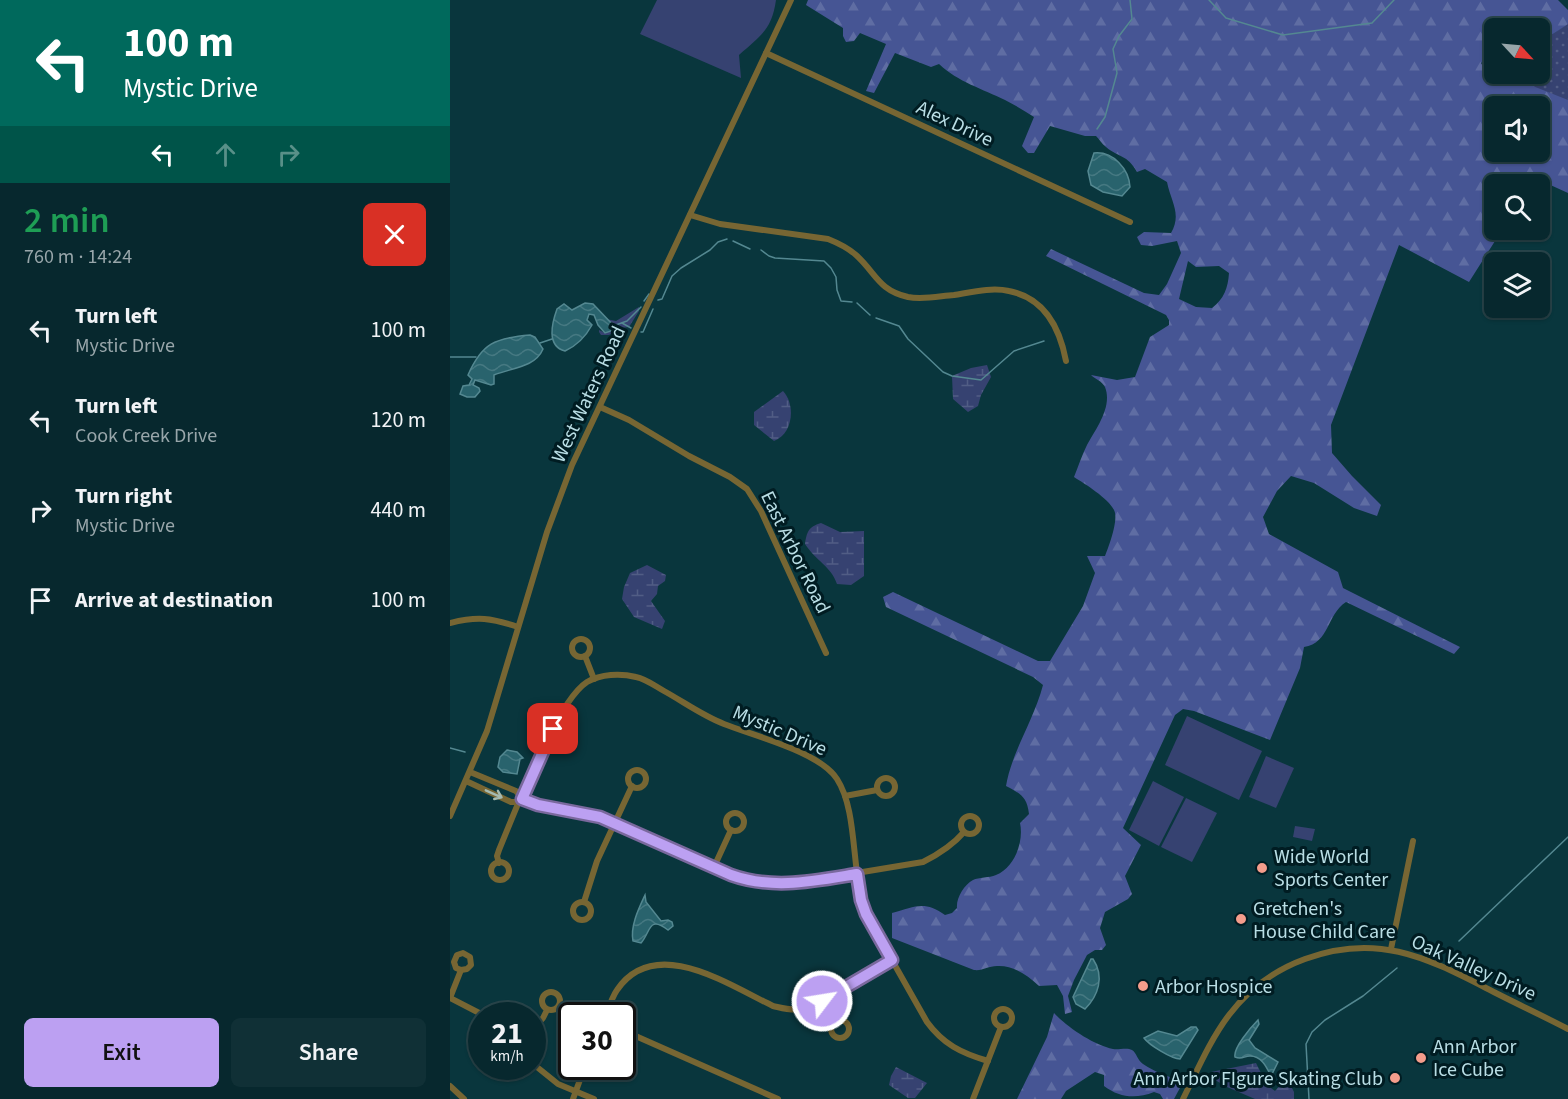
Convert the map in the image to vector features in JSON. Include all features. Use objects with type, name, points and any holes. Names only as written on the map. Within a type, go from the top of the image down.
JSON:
[{"type":"street","name":"West Waters Road","points":[[450,816],[487,731],[552,518],[572,465],[791,0]]},
{"type":"street","name":"Alex Drive","points":[[766,53],[1130,222]]},
{"type":"street","points":[[690,215],[720,224],[828,239],[844,245],[858,256],[875,279],[883,285],[909,297],[932,298],[987,290],[1009,290],[1029,298],[1045,310],[1062,342],[1066,361]]},
{"type":"street","name":"East Arbor Road","points":[[600,407],[628,420],[730,477],[747,489],[761,511],[826,653]]},
{"type":"street","points":[[450,623],[472,618],[486,618],[518,627]]},
{"type":"street","points":[[499,863],[497,856],[499,850],[553,729],[570,699],[594,679],[585,656]]},
{"type":"street","name":"Mystic Drive","points":[[594,679],[610,675],[637,677],[715,720],[808,755],[832,771],[845,796],[861,900],[866,914],[927,1022],[938,1037],[956,1049],[988,1061]]},
{"type":"street","points":[[471,772],[516,791],[522,799],[563,810],[585,813],[742,879],[769,883],[790,884],[923,862],[940,854],[956,842],[964,832]]},
{"type":"street","points":[[466,781],[512,802],[522,799]]},
{"type":"street","points":[[584,902],[597,861],[632,786]]},
{"type":"street","points":[[845,796],[877,790]]},
{"type":"street","points":[[714,867],[732,830]]},
{"type":"street","points":[[1391,949],[1413,842]]},
{"type":"street","name":"Oak Valley Drive","points":[[1183,1099],[1227,1017],[1252,990],[1281,969],[1331,951],[1364,947],[1391,949],[1423,957],[1568,1029]]},
{"type":"street","points":[[612,1002],[616,991],[635,972],[664,963],[692,968],[779,1008],[799,1009],[822,1001],[892,960]]},
{"type":"street","points":[[461,970],[450,998],[468,1007]]},
{"type":"street","points":[[822,1001],[834,1022]]},
{"type":"street","points":[[973,1099],[1001,1027]]},
{"type":"street","points":[[636,1036],[778,1099]]},
{"type":"street","points":[[546,1076],[594,1099]]},
{"type":"street","points":[[573,1099],[580,1080]]},
{"type":"street","points":[[450,1086],[464,1099]]},
{"type":"green space","points":[[657,0],[776,0],[771,19],[764,32],[739,55],[741,78],[640,34]]},
{"type":"green space","points":[[808,0],[1558,0],[1568,10],[1568,24],[1553,34],[1550,34],[1550,18],[1484,18],[1484,57],[1481,64],[1484,65],[1484,84],[1528,84],[1568,100],[1568,193],[1550,185],[1550,174],[1484,174],[1484,240],[1496,240],[1488,252],[1484,252],[1484,258],[1469,282],[1399,245],[1331,425],[1332,453],[1381,505],[1377,516],[1354,508],[1314,483],[1291,476],[1277,491],[1263,517],[1269,534],[1338,572],[1343,588],[1460,647],[1454,654],[1346,602],[1335,614],[1319,640],[1304,647],[1300,668],[1270,740],[1194,711],[1183,709],[1175,715],[1123,828],[1141,845],[1125,876],[1132,894],[1128,899],[1105,912],[1100,928],[1106,945],[1102,950],[1095,950],[1087,955],[1068,996],[1072,1012],[1065,1014],[1063,996],[1057,985],[1039,986],[1030,978],[1009,967],[994,966],[974,970],[892,938],[892,913],[925,906],[945,915],[952,913],[957,908],[961,892],[970,882],[996,875],[1013,860],[1021,838],[1020,823],[1029,814],[1027,804],[1022,797],[1006,786],[1013,760],[1043,685],[1033,677],[886,607],[883,597],[893,592],[1038,661],[1050,661],[1083,606],[1095,573],[1087,556],[1105,556],[1114,526],[1115,514],[1111,505],[1074,477],[1085,449],[1102,418],[1107,402],[1105,387],[1091,375],[1117,380],[1135,377],[1150,337],[1169,325],[1169,320],[1166,315],[1046,256],[1051,249],[1144,293],[1159,295],[1167,284],[1181,253],[1177,241],[1152,246],[1141,245],[1137,237],[1144,232],[1171,233],[1176,220],[1175,208],[1167,182],[1145,169],[1137,172],[1130,162],[1106,147],[1096,136],[1085,136],[1050,126],[1034,153],[1028,153],[1022,146],[1034,117],[1005,100],[962,80],[939,64],[931,67],[895,53],[874,93],[866,91],[886,44],[860,33],[854,41],[846,42],[843,28],[806,5]],"holes":[[[1188,261],[1196,267],[1219,266],[1229,273],[1225,293],[1212,308],[1196,307],[1179,299]]]},
{"type":"green space","points":[[1568,23],[1568,102],[1526,84],[1550,84],[1550,34]]},
{"type":"green space","points":[[639,307],[629,327],[621,328],[609,335],[601,335],[599,330],[605,333],[609,322],[606,319],[616,321]]},
{"type":"green space","points":[[987,365],[991,377],[978,406],[968,412],[953,399],[952,376],[971,368]]},
{"type":"green space","points":[[783,391],[790,404],[789,426],[774,441],[754,425],[754,412]]},
{"type":"green space","points":[[821,523],[840,532],[864,531],[864,576],[851,585],[837,584],[827,568],[805,544],[809,530]]},
{"type":"green space","points":[[647,565],[666,575],[665,581],[658,586],[657,594],[651,601],[665,621],[662,629],[634,617],[622,599],[630,573]]},
{"type":"green space","points":[[1187,716],[1262,751],[1239,800],[1165,765]]},
{"type":"green space","points":[[1266,756],[1294,768],[1276,808],[1249,797]]},
{"type":"green space","points":[[1153,781],[1184,797],[1159,846],[1129,830]]},
{"type":"green space","points":[[1186,798],[1217,813],[1192,862],[1161,847]]},
{"type":"green space","points":[[1295,826],[1315,829],[1312,841],[1293,837]]},
{"type":"green space","points":[[1054,1013],[1090,1040],[1113,1049],[1132,1050],[1147,1067],[1181,1082],[1174,1099],[1163,1099],[1160,1094],[1154,1092],[1141,1096],[1116,1093],[1104,1086],[1104,1075],[1095,1072],[1066,1091],[1061,1099],[1017,1099],[1047,1037]]},
{"type":"green space","points":[[1256,1063],[1267,1085],[1275,1091],[1288,1080],[1294,1092],[1294,1099],[1255,1099],[1210,1077],[1211,1072]]},
{"type":"green space","points":[[896,1067],[927,1083],[915,1098],[908,1098],[889,1085]]},
{"type":"water","points":[[1094,153],[1113,158],[1119,162],[1127,174],[1130,187],[1122,196],[1103,192],[1091,185],[1088,171]]},
{"type":"water","points":[[585,303],[593,304],[613,325],[611,331],[605,333],[598,325],[594,315],[589,314],[587,320],[592,325],[584,337],[565,351],[555,344],[553,339],[553,321],[557,309],[564,304],[572,310]]},
{"type":"water","points":[[530,335],[535,337],[543,349],[534,360],[494,375],[494,384],[475,380],[473,385],[480,391],[475,397],[460,394],[463,386],[469,385],[472,379],[468,375],[473,364],[485,349],[491,344],[508,338]]},
{"type":"water","points":[[507,750],[517,752],[523,758],[520,759],[517,774],[503,772],[498,767],[500,757]]},
{"type":"water","points":[[645,895],[646,902],[661,921],[668,920],[673,926],[668,930],[657,924],[653,925],[641,943],[633,941],[632,935]]},
{"type":"water","points":[[1091,959],[1097,966],[1099,979],[1096,992],[1085,1009],[1076,1004],[1073,997]]},
{"type":"water","points":[[1258,1020],[1259,1024],[1249,1040],[1255,1048],[1278,1062],[1271,1076],[1264,1063],[1258,1058],[1235,1057],[1240,1043]]},
{"type":"water","points":[[1191,1027],[1196,1027],[1198,1030],[1180,1059],[1161,1051],[1144,1038],[1158,1031],[1177,1036]]},
{"type":"waterway","points":[[1097,129],[1105,117],[1117,73],[1113,49],[1119,36],[1132,19],[1130,0]]},
{"type":"waterway","points":[[1209,0],[1226,18],[1283,35],[1372,23],[1394,0]]},
{"type":"waterway","points":[[658,300],[662,299],[672,276],[681,268],[710,250],[718,242],[727,239]]},
{"type":"waterway","points":[[733,241],[750,249]]},
{"type":"waterway","points":[[761,250],[775,258],[824,261],[836,277],[841,301],[852,302]]},
{"type":"waterway","points":[[644,301],[649,294]]},
{"type":"waterway","points":[[857,303],[870,315]]},
{"type":"waterway","points":[[613,326],[627,321],[641,307]]},
{"type":"waterway","points":[[641,332],[653,309]]},
{"type":"waterway","points":[[876,318],[899,326],[908,339],[943,372],[952,376],[981,380],[1014,351],[1044,341]]},
{"type":"waterway","points":[[622,323],[631,328]]},
{"type":"waterway","points":[[540,343],[552,339]]},
{"type":"waterway","points":[[450,357],[476,357]]},
{"type":"waterway","points":[[450,748],[465,752]]},
{"type":"waterway","points":[[1459,941],[1568,837]]},
{"type":"waterway","points":[[1309,1099],[1306,1044],[1312,1032],[1325,1020],[1363,996],[1397,968]]},
{"type":"place","name":"Wide World Sports Center","points":[[1262,868]]},
{"type":"place","name":"Gretchen's House Child Care","points":[[1241,919]]},
{"type":"place","name":"Arbor Hospice","points":[[1143,986]]},
{"type":"place","name":"Ann Arbor Ice Cube","points":[[1421,1058]]},
{"type":"place","name":"Ann Arbor FIgure Skating Club","points":[[1395,1078]]},
{"type":"route","points":[[553,729],[522,799],[538,805],[600,817],[742,879],[790,884],[857,874],[861,900],[866,914],[892,960],[822,1001]]}]
